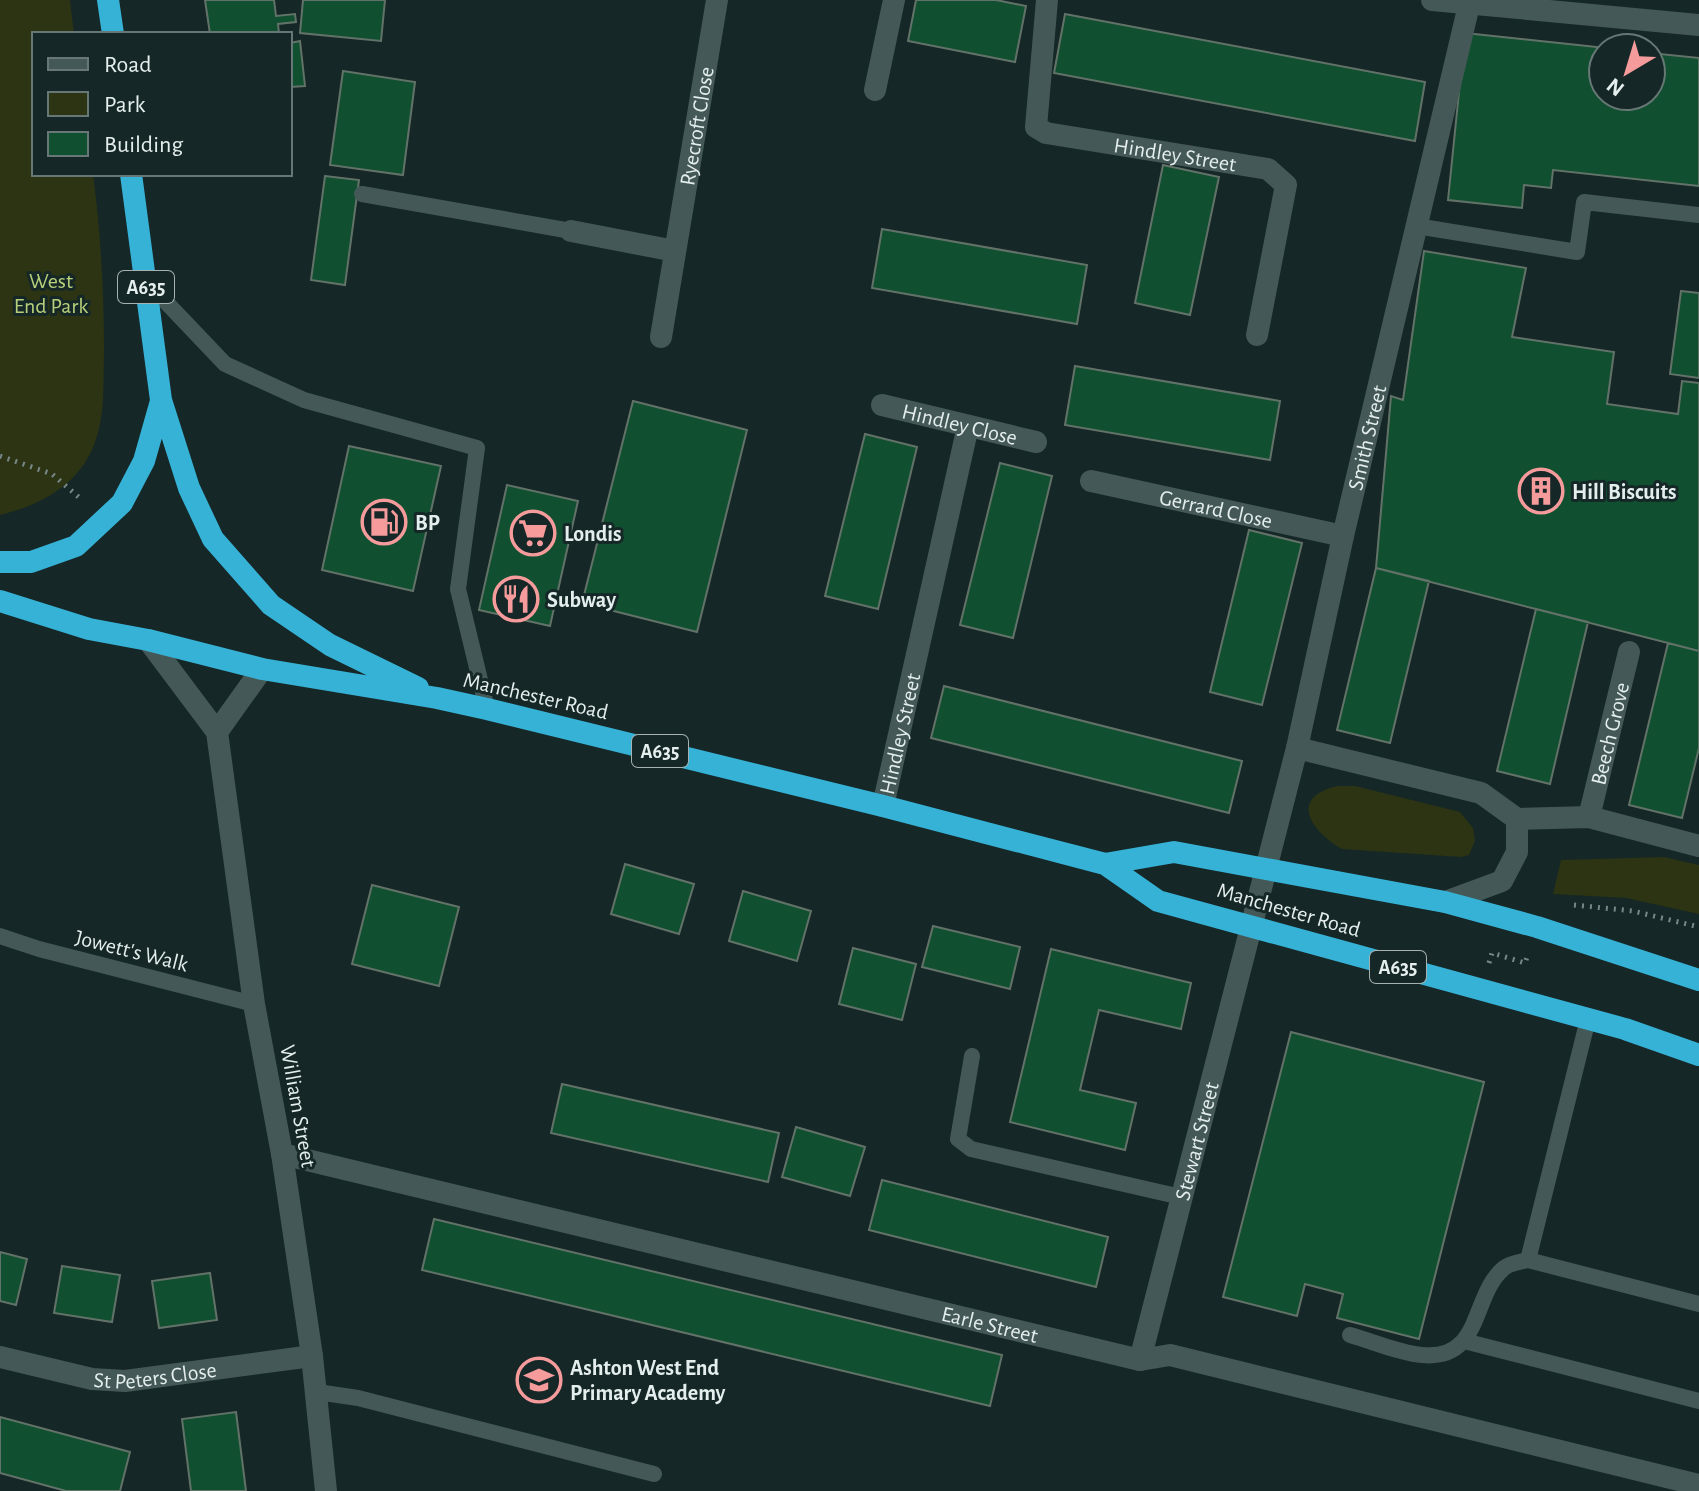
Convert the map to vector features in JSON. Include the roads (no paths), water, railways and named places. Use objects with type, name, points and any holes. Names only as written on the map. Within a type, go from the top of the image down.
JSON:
[{"type":"highway","points":[[108,0],[113,32]]},
{"type":"highway","name":"A635","points":[[131,176],[161,400],[189,488],[213,539],[271,605],[330,645],[437,698]]},
{"type":"highway","name":"A635","points":[[0,562],[31,562],[76,546],[122,503],[144,461],[161,400]]},
{"type":"highway","name":"Manchester Road","points":[[0,601],[89,629],[148,640],[262,669],[487,709],[1105,864],[1158,901],[1251,924],[1588,1019],[1699,1055]]},
{"type":"highway","name":"Manchester Road","points":[[1105,864],[1174,852],[1445,902],[1537,927],[1699,980]]},
{"type":"street","name":"Ryecroft Close","points":[[661,337],[717,0]]},
{"type":"street","points":[[875,90],[894,0]]},
{"type":"street","name":"Hindley Street","points":[[1047,0],[1036,127],[1046,133],[1268,169],[1286,185],[1257,335]]},
{"type":"street","points":[[1432,0],[1699,25]]},
{"type":"street","name":"Smith Street","points":[[1264,870],[1297,748],[1343,536],[1469,5]]},
{"type":"street","points":[[571,231],[675,251]]},
{"type":"street","name":"Hindley Close","points":[[882,405],[1036,442]]},
{"type":"street","name":"Hindley Street","points":[[883,806],[968,426]]},
{"type":"street","name":"Gerrard Close","points":[[1091,481],[1343,536]]},
{"type":"street","name":"William Street","points":[[148,640],[217,732],[254,1004],[282,1154],[312,1356],[326,1491]]},
{"type":"street","name":"Beech Grove","points":[[1589,817],[1629,652]]},
{"type":"street","points":[[217,732],[262,669]]},
{"type":"street","points":[[1297,748],[1481,793],[1517,819],[1589,817],[1699,846]]},
{"type":"street","points":[[1445,902],[1502,881],[1517,852],[1517,819]]},
{"type":"street","name":"Stewart Street","points":[[1140,1360],[1264,870]]},
{"type":"street","name":"Earle Street","points":[[282,1154],[1140,1360],[1170,1355],[1699,1485]]},
{"type":"street","name":"St Peters Close","points":[[0,1357],[92,1379],[125,1381],[312,1356]]},
{"type":"lane","points":[[362,194],[571,231]]},
{"type":"lane","points":[[1416,226],[1577,252],[1584,202],[1699,215]]},
{"type":"lane","points":[[145,280],[225,364],[304,400],[477,448],[458,589],[487,709]]},
{"type":"lane","name":"Jowett's Walk","points":[[0,936],[39,949],[254,1004]]},
{"type":"lane","points":[[1528,1260],[1588,1019]]},
{"type":"lane","points":[[972,1056],[958,1139],[971,1149],[1181,1197]]},
{"type":"lane","points":[[1350,1335],[1422,1355],[1449,1352],[1464,1341],[1478,1318],[1491,1282],[1506,1265],[1528,1260],[1699,1304]]},
{"type":"lane","points":[[1464,1341],[1699,1401]]},
{"type":"lane","points":[[317,1392],[358,1398],[654,1474]]},
{"type":"place","name":"Hill Biscuits","points":[[1541,491]]},
{"type":"place","name":"BP","points":[[384,522]]},
{"type":"place","name":"Londis","points":[[533,533]]},
{"type":"place","name":"Subway","points":[[516,599]]},
{"type":"place","name":"Ashton West End Primary Academy","points":[[539,1380]]},
{"type":"park label","name":"West End Park","points":[[51,292]]}]
